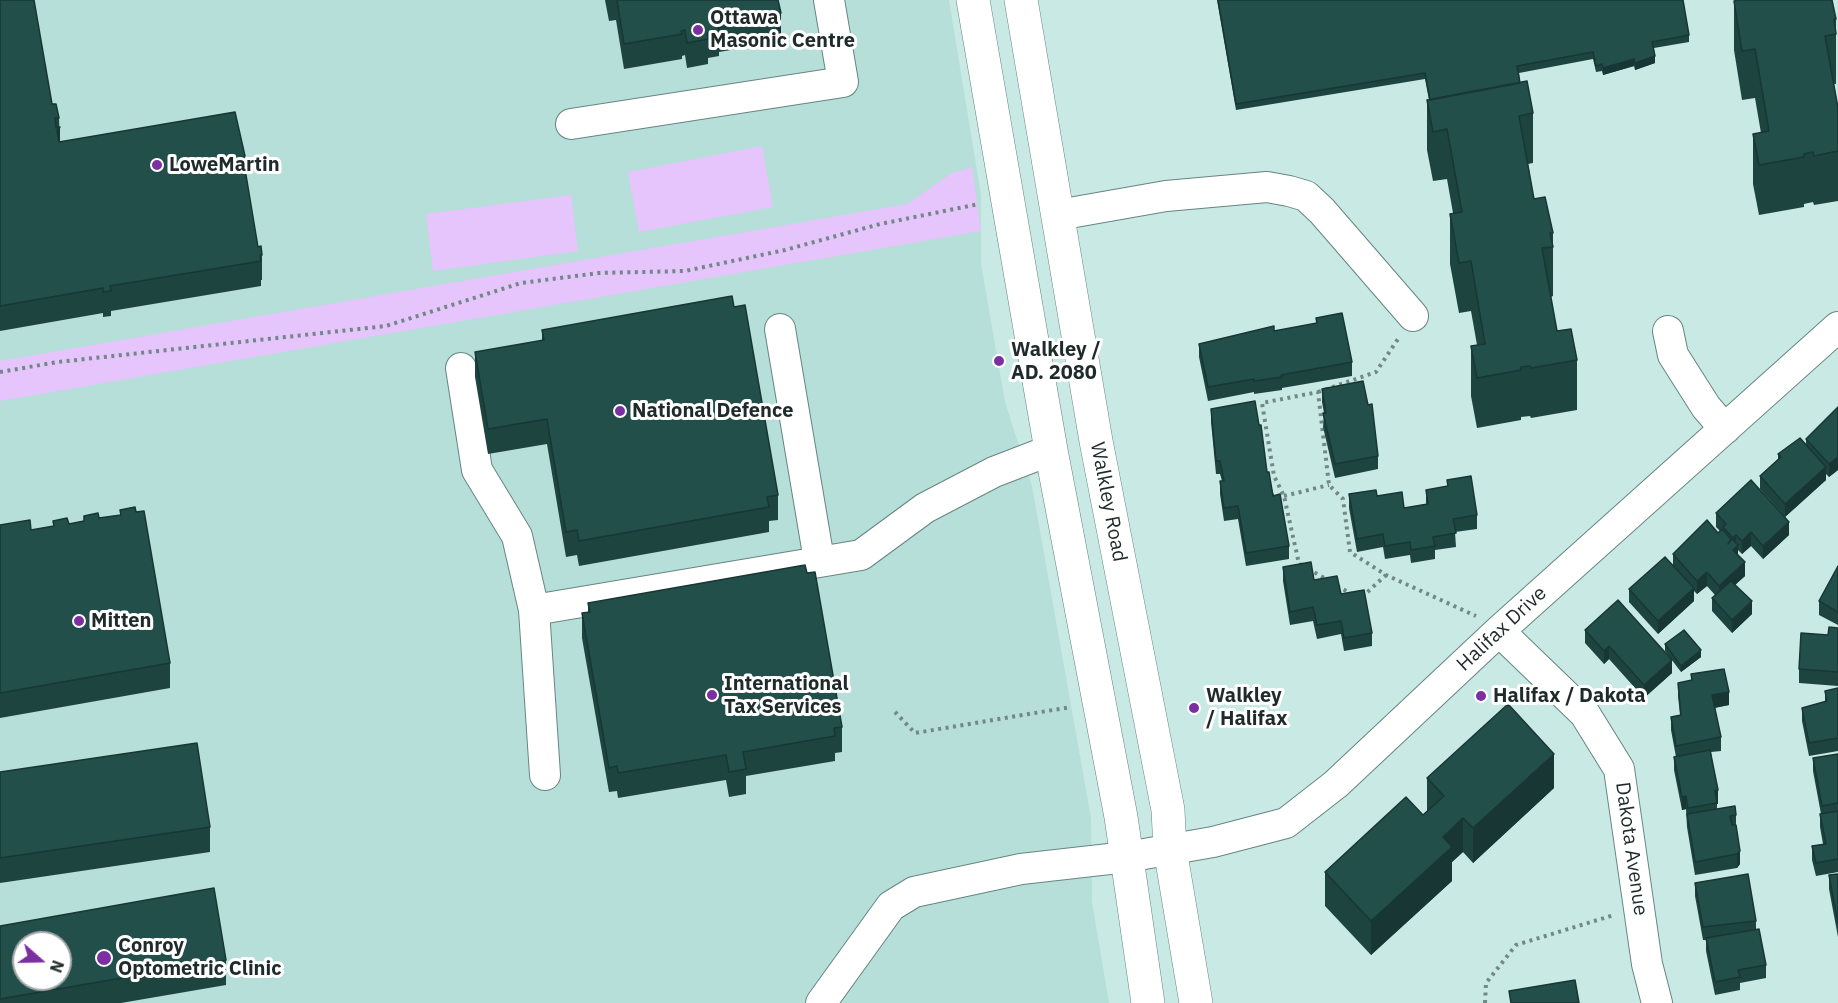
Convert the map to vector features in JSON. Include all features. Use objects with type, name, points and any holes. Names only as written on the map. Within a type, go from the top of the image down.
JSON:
[{"type":"main road","points":[[974,0],[1051,450],[1127,857],[1148,1003]]},
{"type":"main road","name":"Walkley Road","points":[[1021,0],[1096,441],[1168,810],[1170,849],[1196,1003]]},
{"type":"main road","points":[[1009,213],[1058,215]]},
{"type":"main road","points":[[1051,450],[1096,441]]},
{"type":"street","points":[[572,124],[843,82],[829,0]]},
{"type":"street","points":[[1058,215],[1166,196],[1267,187],[1289,191],[1306,196],[1322,211],[1413,316]]},
{"type":"street","name":"Halifax Drive","points":[[821,1003],[891,906],[914,892],[1021,869],[1127,857],[1213,842],[1286,823],[1336,784],[1488,624],[1725,429],[1838,327]]},
{"type":"street","points":[[780,329],[819,560]]},
{"type":"street","points":[[1668,331],[1673,356],[1706,407],[1725,429]]},
{"type":"street","points":[[461,368],[477,470],[517,536],[534,610],[545,775]]},
{"type":"street","points":[[534,610],[819,560],[861,555],[925,508],[994,472],[1051,450]]},
{"type":"street","name":"Dakota Avenue","points":[[1488,624],[1585,714],[1619,769],[1647,964],[1657,1003]]},
{"type":"path","points":[[0,372],[58,362],[386,327],[521,283],[599,273],[685,271],[785,250],[880,224],[1009,213]]},
{"type":"path","points":[[1386,575],[1360,599],[1299,564],[1284,496],[1274,476],[1262,403],[1318,392],[1376,372],[1413,316]]},
{"type":"path","points":[[1318,392],[1329,485],[1343,499],[1350,552],[1386,575],[1488,624]]},
{"type":"path","points":[[1284,496],[1329,485]]},
{"type":"path","points":[[895,712],[915,733],[1077,705]]},
{"type":"path","points":[[1485,1003],[1486,983],[1516,945],[1639,909]]},
{"type":"shaded area","points":[[0,0],[949,0],[981,195],[981,264],[1005,402],[1032,486],[1091,818],[1092,902],[1109,1003],[0,1003]]},
{"type":"shaded area","points":[[762,146],[773,207],[639,232],[628,172]]},
{"type":"shaded area","points":[[972,167],[981,231],[0,401],[0,361],[907,204],[952,173]]},
{"type":"shaded area","points":[[571,195],[578,251],[433,271],[426,214]]},
{"type":"building","name":"LoweMartin","points":[[0,0],[34,0],[52,104],[56,104],[59,118],[55,118],[56,128],[60,127],[57,131],[59,142],[235,112],[245,156],[243,157],[258,247],[261,246],[261,261],[110,286],[111,291],[103,292],[103,288],[0,306]]},
{"type":"building","points":[[617,0],[778,0],[781,13],[776,14],[777,17],[718,28],[719,31],[707,33],[708,39],[687,43],[685,30],[681,31],[682,34],[624,44]]},
{"type":"building","points":[[1218,0],[1683,0],[1689,35],[1652,42],[1655,56],[1635,63],[1634,59],[1603,68],[1602,64],[1596,66],[1593,52],[1517,66],[1520,83],[1430,100],[1425,73],[1236,104]]},
{"type":"building","points":[[1832,0],[1836,34],[1825,36],[1838,108],[1838,151],[1814,156],[1813,152],[1804,154],[1804,157],[1759,165],[1753,134],[1769,131],[1755,49],[1742,51],[1734,1]]},
{"type":"building","points":[[1527,81],[1533,113],[1519,116],[1534,199],[1545,197],[1553,233],[1550,233],[1553,247],[1542,248],[1557,331],[1571,329],[1577,360],[1531,368],[1530,366],[1521,367],[1521,370],[1477,378],[1471,346],[1485,344],[1471,261],[1459,263],[1450,214],[1462,212],[1447,129],[1433,132],[1427,100]]},
{"type":"building","name":"National Defence","points":[[732,296],[734,307],[745,305],[778,495],[767,497],[769,507],[579,541],[577,530],[566,532],[547,419],[488,429],[475,352],[544,340],[542,330]]},
{"type":"building","points":[[1342,313],[1352,362],[1281,375],[1282,377],[1208,387],[1199,344],[1274,326],[1274,331],[1317,323],[1316,318]]},
{"type":"building","points":[[1363,381],[1368,405],[1372,404],[1378,456],[1335,464],[1323,413],[1326,413],[1322,389]]},
{"type":"building","points":[[1255,401],[1259,425],[1261,425],[1267,472],[1269,472],[1273,496],[1280,494],[1289,546],[1246,553],[1238,506],[1224,508],[1220,481],[1224,481],[1220,461],[1216,461],[1211,409]]},
{"type":"building","points":[[1838,407],[1838,457],[1829,464],[1806,439]]},
{"type":"building","points":[[1800,438],[1826,467],[1785,504],[1760,476],[1781,457],[1778,454]]},
{"type":"building","points":[[1471,476],[1477,515],[1453,519],[1456,533],[1433,537],[1435,546],[1411,550],[1410,542],[1385,546],[1383,534],[1357,539],[1349,494],[1376,490],[1377,496],[1402,492],[1404,508],[1428,504],[1426,490],[1448,486],[1447,480]]},
{"type":"building","points":[[1751,480],[1789,522],[1763,546],[1751,532],[1742,541],[1736,535],[1733,538],[1723,527],[1726,524],[1716,513]]},
{"type":"building","name":"Mitten","points":[[135,507],[136,512],[144,511],[170,663],[0,693],[0,525],[30,520],[31,530],[54,526],[53,521],[67,518],[69,524],[84,521],[84,516],[98,513],[99,518],[121,515],[120,510]]},
{"type":"building","points":[[1707,520],[1718,533],[1722,529],[1731,539],[1728,544],[1732,539],[1738,545],[1733,550],[1745,562],[1719,586],[1707,572],[1697,581],[1673,554]]},
{"type":"building","points":[[1665,557],[1694,588],[1658,621],[1629,589]]},
{"type":"building","points":[[1311,562],[1314,580],[1337,576],[1341,594],[1364,590],[1372,633],[1344,638],[1341,621],[1317,625],[1313,607],[1290,612],[1283,567]]},
{"type":"building","name":"International Tax Services","points":[[805,565],[807,573],[815,572],[842,727],[834,728],[835,736],[743,752],[746,769],[729,772],[726,755],[618,773],[617,766],[609,768],[582,613],[590,612],[588,603]]},
{"type":"building","points":[[1838,566],[1838,612],[1819,601]]},
{"type":"building","points":[[1731,581],[1752,601],[1732,620],[1712,598]]},
{"type":"building","points":[[1618,600],[1672,660],[1644,685],[1609,646],[1604,651],[1585,630]]},
{"type":"building","points":[[1829,627],[1838,628],[1838,672],[1799,669],[1801,633],[1828,635]]},
{"type":"building","points":[[1684,630],[1701,650],[1681,666],[1665,644]]},
{"type":"building","points":[[1724,669],[1729,692],[1712,695],[1721,737],[1676,746],[1671,717],[1681,715],[1678,683],[1692,680],[1691,674]]},
{"type":"building","points":[[1838,688],[1838,738],[1809,743],[1802,708],[1827,701],[1825,691]]},
{"type":"building","points":[[1508,704],[1554,754],[1473,828],[1463,818],[1443,837],[1452,847],[1371,921],[1325,872],[1406,797],[1423,815],[1444,796],[1427,778]]},
{"type":"building","points":[[197,743],[210,827],[0,858],[0,772]]},
{"type":"building","points":[[1710,750],[1718,790],[1715,791],[1717,803],[1688,808],[1686,796],[1682,797],[1674,757]]},
{"type":"building","points":[[1838,754],[1838,803],[1822,806],[1813,758]]},
{"type":"building","points":[[1735,806],[1736,815],[1730,816],[1732,825],[1736,825],[1740,851],[1737,854],[1695,862],[1687,814]]},
{"type":"building","points":[[1838,811],[1838,859],[1816,863],[1812,846],[1826,844],[1820,814]]},
{"type":"building","points":[[1748,874],[1756,921],[1703,927],[1695,883]]},
{"type":"building","points":[[1838,874],[1838,923],[1829,875]]},
{"type":"building","points":[[214,888],[226,960],[72,987],[72,931],[12,931],[12,991],[46,991],[0,999],[0,926]]},
{"type":"building","points":[[1759,929],[1766,965],[1738,970],[1740,977],[1715,982],[1706,938]]},
{"type":"building","points":[[1575,980],[1579,1003],[1511,1003],[1509,991]]},
{"type":"place","name":"Ottawa Masonic Centre","points":[[698,30]]},
{"type":"place","name":"LoweMartin","points":[[157,165]]},
{"type":"place","name":"Walkley / AD. 2080","points":[[999,361]]},
{"type":"place","name":"National Defence","points":[[620,411]]},
{"type":"place","name":"Mitten","points":[[79,621]]},
{"type":"place","name":"International Tax Services","points":[[712,695]]},
{"type":"place","name":"Halifax / Dakota","points":[[1481,696]]},
{"type":"place","name":"Walkley / Halifax","points":[[1194,708]]},
{"type":"place","name":"Conroy Optometric Clinic","points":[[104,958]]}]
